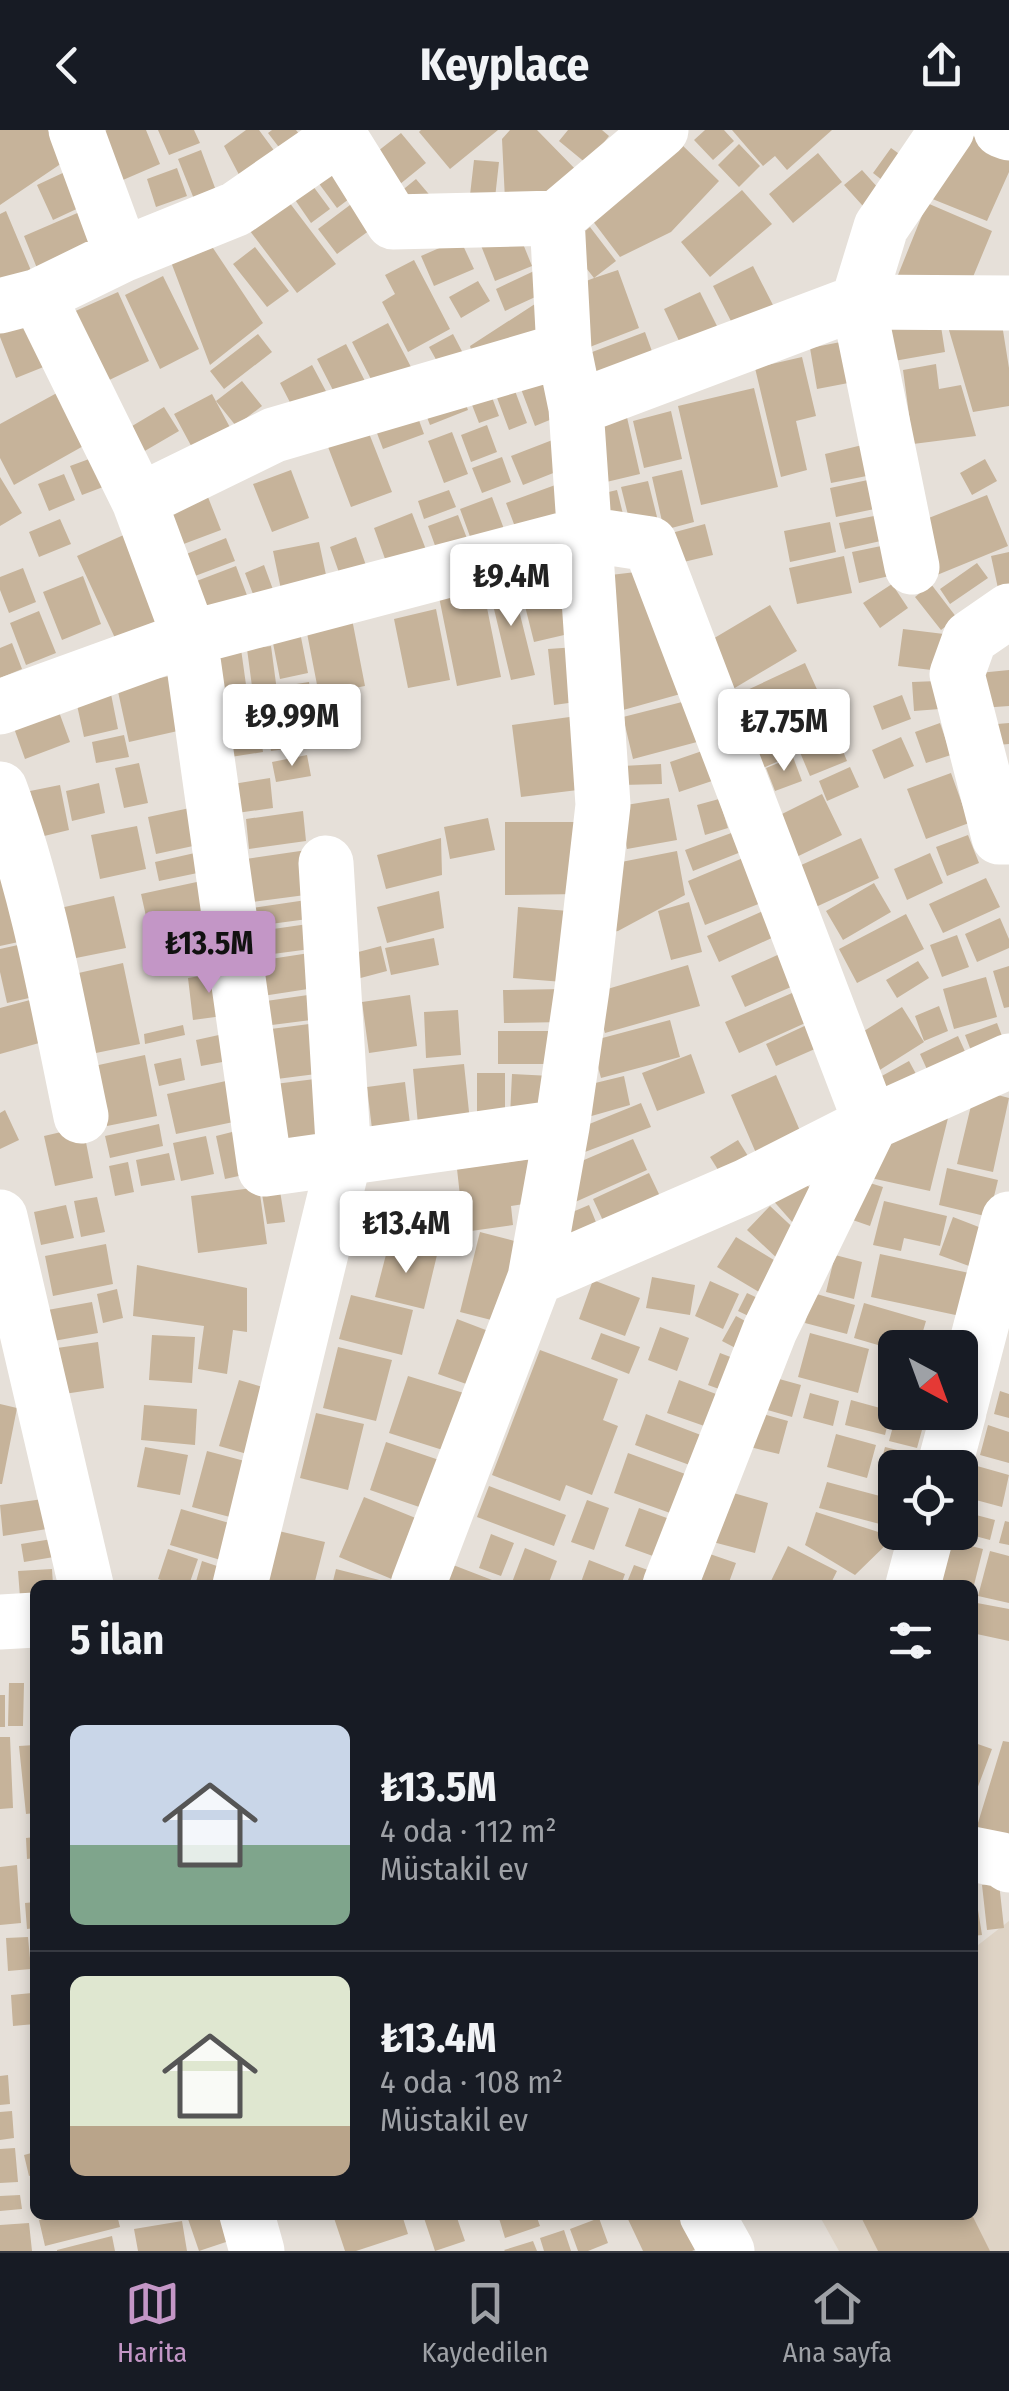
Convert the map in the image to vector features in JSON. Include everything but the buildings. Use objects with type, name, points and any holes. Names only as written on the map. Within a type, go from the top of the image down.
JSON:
[{"type":"street","points":[[76,130],[122,255]]},
{"type":"street","points":[[562,1126],[266,1169],[190,638],[139,501],[19,301],[236,209],[340,137],[393,222],[557,218],[661,130]]},
{"type":"street","points":[[912,567],[858,302],[881,227],[947,130]]},
{"type":"street","points":[[1001,130],[1009,134]]},
{"type":"street","points":[[420,1580],[535,1278],[562,1126],[604,805],[576,408],[564,350],[557,218]]},
{"type":"street","points":[[576,408],[858,302],[1009,302]]},
{"type":"street","points":[[139,501],[274,435],[564,350]]},
{"type":"street","points":[[0,707],[190,638],[585,534],[650,544],[871,1123],[770,1330],[672,1580]]},
{"type":"street","points":[[1006,848],[957,674],[970,638],[1009,611]]},
{"type":"street","points":[[0,789],[38,914],[82,1116]]},
{"type":"street","points":[[241,1580],[344,1159],[326,863]]},
{"type":"street","points":[[535,1278],[747,1186],[871,1123],[1009,1060]]},
{"type":"street","points":[[978,1337],[1009,1219]]},
{"type":"street","points":[[1,1223],[85,1580]]},
{"type":"street","points":[[914,1580],[922,1550]]},
{"type":"street","points":[[0,1622],[30,1620]]},
{"type":"street","points":[[978,1855],[1002,1860],[1009,1866]]},
{"type":"street","points":[[709,2220],[727,2251]]},
{"type":"shaded area","points":[[1009,1921],[1009,2251],[839,2251],[822,2220],[978,2220],[978,1945]]}]
